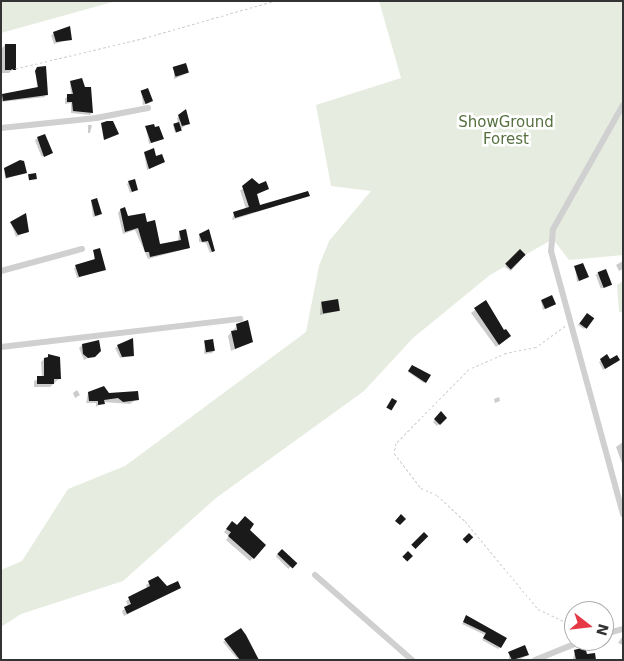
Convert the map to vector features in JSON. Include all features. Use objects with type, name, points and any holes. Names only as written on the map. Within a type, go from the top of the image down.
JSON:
[{"type":"street","points":[[623,105],[553,229],[551,251],[623,514]]},
{"type":"street","points":[[1,128],[96,118],[148,108]]},
{"type":"street","points":[[1,271],[82,250]]},
{"type":"street","points":[[1,348],[240,318]]},
{"type":"street","points":[[315,575],[412,660]]},
{"type":"street","points":[[536,660],[564,648]]},
{"type":"path","points":[[1,72],[144,38],[274,1]]},
{"type":"path","points":[[564,622],[538,610],[465,521],[437,495],[416,483],[394,454],[396,443],[469,369],[506,353],[524,351],[545,343],[569,322]]},
{"type":"green space","points":[[1,1],[116,1],[1,33]]},
{"type":"green space","name":"ShowGround Forest","points":[[379,1],[623,1],[623,255],[569,260],[553,239],[490,275],[413,338],[364,391],[216,498],[123,581],[21,614],[1,627],[1,570],[22,561],[68,489],[125,466],[306,332],[319,266],[329,241],[371,191],[331,186],[316,105],[401,78]]},
{"type":"green space","points":[[623,281],[623,312],[619,312],[617,285]]},
{"type":"building","points":[[70,26],[72,40],[56,42],[53,32]]},
{"type":"building","points":[[5,44],[16,44],[16,70],[5,70]]},
{"type":"building","points":[[186,63],[189,73],[176,77],[173,67]]},
{"type":"building","points":[[46,66],[48,95],[3,101],[2,94],[38,87],[35,71],[37,67]]},
{"type":"building","points":[[82,78],[85,87],[91,87],[93,113],[73,111],[72,102],[67,102],[67,94],[73,94],[70,81]]},
{"type":"building","points":[[148,88],[153,101],[146,104],[141,91]]},
{"type":"building","points":[[186,109],[190,124],[182,126],[178,115]]},
{"type":"building","points":[[113,121],[119,134],[104,140],[101,123]]},
{"type":"building","points":[[179,122],[182,131],[176,132],[173,124]]},
{"type":"building","points":[[154,124],[155,127],[159,126],[164,139],[151,143],[145,126]]},
{"type":"building","points":[[45,134],[53,153],[44,157],[37,137]]},
{"type":"building","points":[[154,148],[156,156],[162,154],[165,162],[149,169],[144,152]]},
{"type":"building","points":[[20,160],[24,161],[27,173],[6,178],[4,168]]},
{"type":"building","points":[[36,173],[37,179],[29,180],[28,174]]},
{"type":"building","points":[[252,178],[259,184],[266,181],[269,189],[257,194],[260,205],[308,191],[310,196],[235,218],[233,212],[249,207],[242,186]]},
{"type":"building","points":[[135,179],[138,190],[132,192],[128,181]]},
{"type":"building","points":[[97,198],[102,214],[95,216],[91,200]]},
{"type":"building","points":[[125,207],[128,216],[145,213],[147,222],[155,220],[160,244],[181,240],[179,231],[186,229],[190,248],[150,257],[149,252],[145,252],[138,228],[125,232],[120,209]]},
{"type":"building","points":[[26,213],[29,232],[18,235],[10,222]]},
{"type":"building","points":[[209,229],[215,251],[212,252],[208,241],[202,242],[199,234]]},
{"type":"building","points":[[100,248],[106,270],[79,277],[75,265],[95,259],[93,250]]},
{"type":"building","points":[[520,249],[526,255],[511,270],[505,264]]},
{"type":"building","points":[[583,263],[589,277],[579,281],[574,266]]},
{"type":"building","points":[[606,269],[612,285],[604,288],[598,272]]},
{"type":"building","points":[[552,295],[556,304],[545,309],[541,300]]},
{"type":"building","points":[[338,299],[340,311],[323,314],[321,302]]},
{"type":"building","points":[[486,300],[504,330],[506,329],[511,336],[499,345],[474,308]]},
{"type":"building","points":[[587,313],[594,318],[587,329],[579,324]]},
{"type":"building","points":[[248,320],[253,342],[235,349],[231,331],[237,330],[236,324]]},
{"type":"building","points":[[133,338],[134,356],[122,357],[117,345]]},
{"type":"building","points":[[213,339],[215,351],[206,352],[204,340]]},
{"type":"building","points":[[99,340],[101,351],[95,357],[88,358],[83,354],[82,344]]},
{"type":"building","points":[[48,354],[60,357],[61,379],[54,379],[54,384],[37,384],[37,376],[44,376],[44,358],[48,357]]},
{"type":"building","points":[[607,354],[610,359],[617,355],[620,360],[605,369],[600,359]]},
{"type":"building","points":[[412,365],[431,375],[426,383],[408,371]]},
{"type":"building","points":[[104,386],[109,393],[138,391],[139,400],[123,402],[118,398],[104,400],[105,404],[98,405],[98,401],[89,401],[88,392]]},
{"type":"building","points":[[392,398],[397,401],[391,411],[386,407]]},
{"type":"building","points":[[441,411],[447,418],[440,425],[434,419]]},
{"type":"building","points":[[401,514],[406,519],[400,525],[395,521]]},
{"type":"building","points":[[245,516],[254,524],[250,530],[266,545],[254,559],[228,536],[231,532],[226,529],[232,521],[237,525]]},
{"type":"building","points":[[424,532],[428,536],[416,549],[411,545]]},
{"type":"building","points":[[469,533],[473,537],[467,544],[463,539]]},
{"type":"building","points":[[282,549],[297,563],[293,568],[277,554]]},
{"type":"building","points":[[408,551],[413,556],[407,562],[402,557]]},
{"type":"building","points":[[158,576],[167,586],[178,581],[181,588],[127,614],[124,607],[131,604],[128,597],[150,586],[148,581]]},
{"type":"building","points":[[466,615],[507,638],[501,648],[483,638],[486,633],[463,622]]},
{"type":"building","points":[[241,628],[259,660],[240,660],[224,639]]},
{"type":"building","points":[[525,645],[529,655],[512,660],[508,652]]},
{"type":"building","points":[[574,651],[586,651],[587,654],[595,653],[596,660],[576,660]]}]
